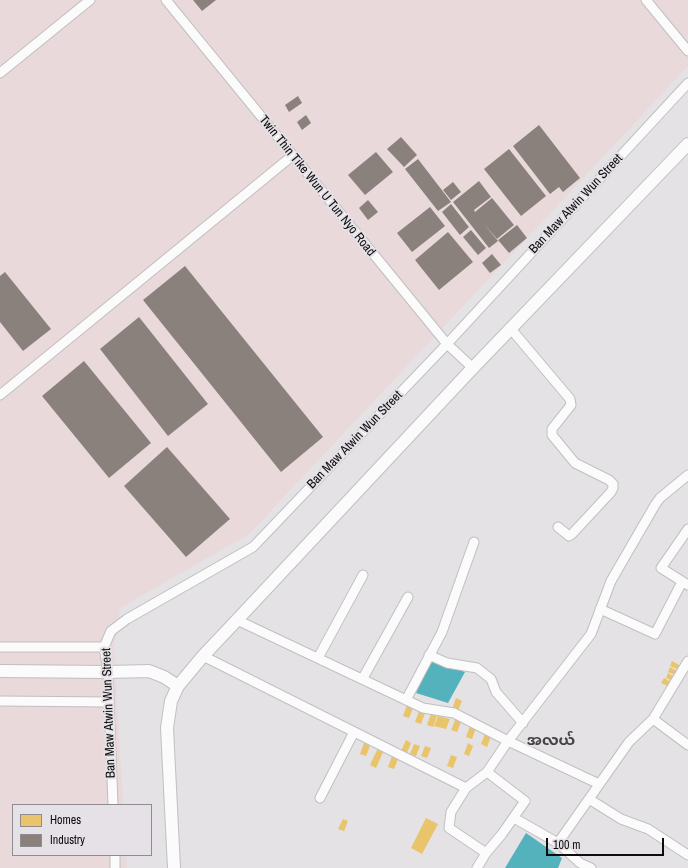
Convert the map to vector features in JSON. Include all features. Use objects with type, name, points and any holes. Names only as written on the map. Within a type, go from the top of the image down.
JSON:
[{"type":"main road","points":[[174,868],[167,728],[171,701],[178,686],[203,656],[473,368],[688,144]]},
{"type":"main road","points":[[0,671],[149,671],[164,677],[178,686]]},
{"type":"street","points":[[0,73],[90,0]]},
{"type":"street","name":"Twin Thin Tike Wun U Tun Nyo Road","points":[[166,0],[447,344],[473,368]]},
{"type":"street","points":[[646,0],[688,51]]},
{"type":"street","name":"Ban Maw Atwin Wun Street","points":[[113,804],[108,672],[104,646],[112,631],[127,620],[253,547],[447,344],[688,83]]},
{"type":"street","points":[[0,395],[292,156]]},
{"type":"street","points":[[511,329],[570,399],[571,406],[552,429],[552,435],[575,463],[609,480],[613,484],[611,492],[572,534],[569,536],[558,527]]},
{"type":"street","points":[[486,853],[449,828],[451,812],[466,788],[487,772],[508,741],[592,634],[611,581],[654,505],[660,498],[688,475]]},
{"type":"street","points":[[600,609],[655,634],[685,584],[661,568],[688,529]]},
{"type":"street","points":[[406,700],[442,632],[474,542]]},
{"type":"street","points":[[318,658],[363,575]]},
{"type":"street","points":[[363,678],[408,597]]},
{"type":"street","points":[[237,620],[363,678],[423,708],[454,713],[508,741],[599,784]]},
{"type":"street","points":[[0,647],[104,646]]},
{"type":"street","points":[[429,655],[447,663],[477,668],[491,679],[496,692],[523,723]]},
{"type":"street","points":[[203,656],[466,788]]},
{"type":"street","points":[[558,842],[629,742],[652,720],[688,662]]},
{"type":"street","points":[[0,701],[109,702]]},
{"type":"street","points":[[652,720],[688,744]]},
{"type":"street","points":[[320,798],[354,732]]},
{"type":"street","points":[[477,868],[486,853],[514,818],[525,801],[487,772]]},
{"type":"street","points":[[589,799],[621,819],[648,829],[688,855]]},
{"type":"street","points":[[514,818],[558,842],[580,863],[591,868]]},
{"type":"street","points":[[115,856],[115,868]]},
{"type":"shaded area","points":[[0,0],[688,0],[688,66],[249,534],[120,608],[114,647],[123,804],[12,804],[12,856],[126,856],[127,868],[0,868]]},
{"type":"water","points":[[431,660],[465,672],[448,703],[416,693]]},
{"type":"water","points":[[526,833],[562,858],[558,868],[505,868]]},
{"type":"building: Homes","points":[[672,661],[679,665],[677,669],[670,666]]},
{"type":"building: Homes","points":[[670,667],[677,671],[675,675],[668,672]]},
{"type":"building: Homes","points":[[668,673],[675,677],[673,681],[666,678]]},
{"type":"building: Homes","points":[[664,678],[671,682],[668,686],[661,683]]},
{"type":"building: Homes","points":[[456,698],[462,701],[458,711],[452,709]]},
{"type":"building: Homes","points":[[407,705],[413,708],[409,718],[403,716]]},
{"type":"building: Homes","points":[[419,711],[425,713],[421,724],[415,722]]},
{"type":"building: Homes","points":[[431,714],[437,716],[433,727],[427,725]]},
{"type":"building: Homes","points":[[438,716],[450,719],[446,729],[434,726]]},
{"type":"building: Homes","points":[[455,720],[461,722],[457,732],[451,730]]},
{"type":"building: Homes","points":[[470,726],[476,728],[472,739],[466,737]]},
{"type":"building: Homes","points":[[485,734],[491,736],[487,747],[481,744]]},
{"type":"building: Homes","points":[[406,740],[411,743],[407,753],[401,751]]},
{"type":"building: Homes","points":[[364,743],[370,746],[366,756],[360,754]]},
{"type":"building: Homes","points":[[468,743],[473,746],[469,756],[464,754]]},
{"type":"building: Homes","points":[[414,744],[420,746],[416,756],[410,754]]},
{"type":"building: Homes","points":[[425,746],[431,748],[427,758],[421,756]]},
{"type":"building: Homes","points":[[378,748],[384,750],[376,768],[370,765]]},
{"type":"building: Homes","points":[[451,755],[457,757],[453,768],[447,766]]},
{"type":"building: Homes","points":[[392,756],[398,759],[394,769],[388,767]]},
{"type":"building: Homes","points":[[426,818],[438,824],[422,854],[411,848]]},
{"type":"building: Homes","points":[[343,819],[348,821],[344,831],[338,829]]},
{"type":"building: Industry","points":[[193,0],[216,0],[202,11]]},
{"type":"building: Industry","points":[[298,96],[302,103],[289,112],[285,105]]},
{"type":"building: Industry","points":[[306,115],[311,123],[302,130],[297,122]]},
{"type":"building: Industry","points":[[539,125],[580,178],[563,192],[559,187],[550,194],[513,146]]},
{"type":"building: Industry","points":[[401,137],[417,155],[404,167],[387,149]]},
{"type":"building: Industry","points":[[509,149],[546,196],[521,216],[484,169]]},
{"type":"building: Industry","points":[[376,152],[393,172],[365,195],[348,175]]},
{"type":"building: Industry","points":[[418,159],[451,202],[438,211],[405,169]]},
{"type":"building: Industry","points":[[479,181],[491,197],[474,210],[475,212],[492,198],[514,225],[497,239],[483,223],[498,241],[489,248],[453,202]]},
{"type":"building: Industry","points":[[453,182],[461,192],[451,200],[443,190]]},
{"type":"building: Industry","points":[[368,200],[378,212],[368,220],[359,208]]},
{"type":"building: Industry","points":[[451,204],[469,227],[460,235],[442,212]]},
{"type":"building: Industry","points":[[430,207],[445,226],[412,252],[397,233]]},
{"type":"building: Industry","points":[[517,225],[527,238],[509,253],[498,240]]},
{"type":"building: Industry","points":[[471,230],[486,248],[478,255],[463,237]]},
{"type":"building: Industry","points":[[448,232],[473,262],[439,290],[415,260]]},
{"type":"building: Industry","points":[[492,254],[501,265],[490,273],[482,263]]},
{"type":"building: Industry","points":[[185,266],[323,437],[281,472],[143,300]]},
{"type":"building: Industry","points":[[5,272],[51,329],[23,351],[0,322],[0,276]]},
{"type":"building: Industry","points":[[139,317],[208,404],[168,436],[100,349]]},
{"type":"building: Industry","points":[[84,361],[151,443],[109,478],[42,396]]},
{"type":"building: Industry","points":[[167,447],[230,519],[186,557],[124,486]]},
{"type":"district","name":"အလယ်","points":[[551,741]]}]
